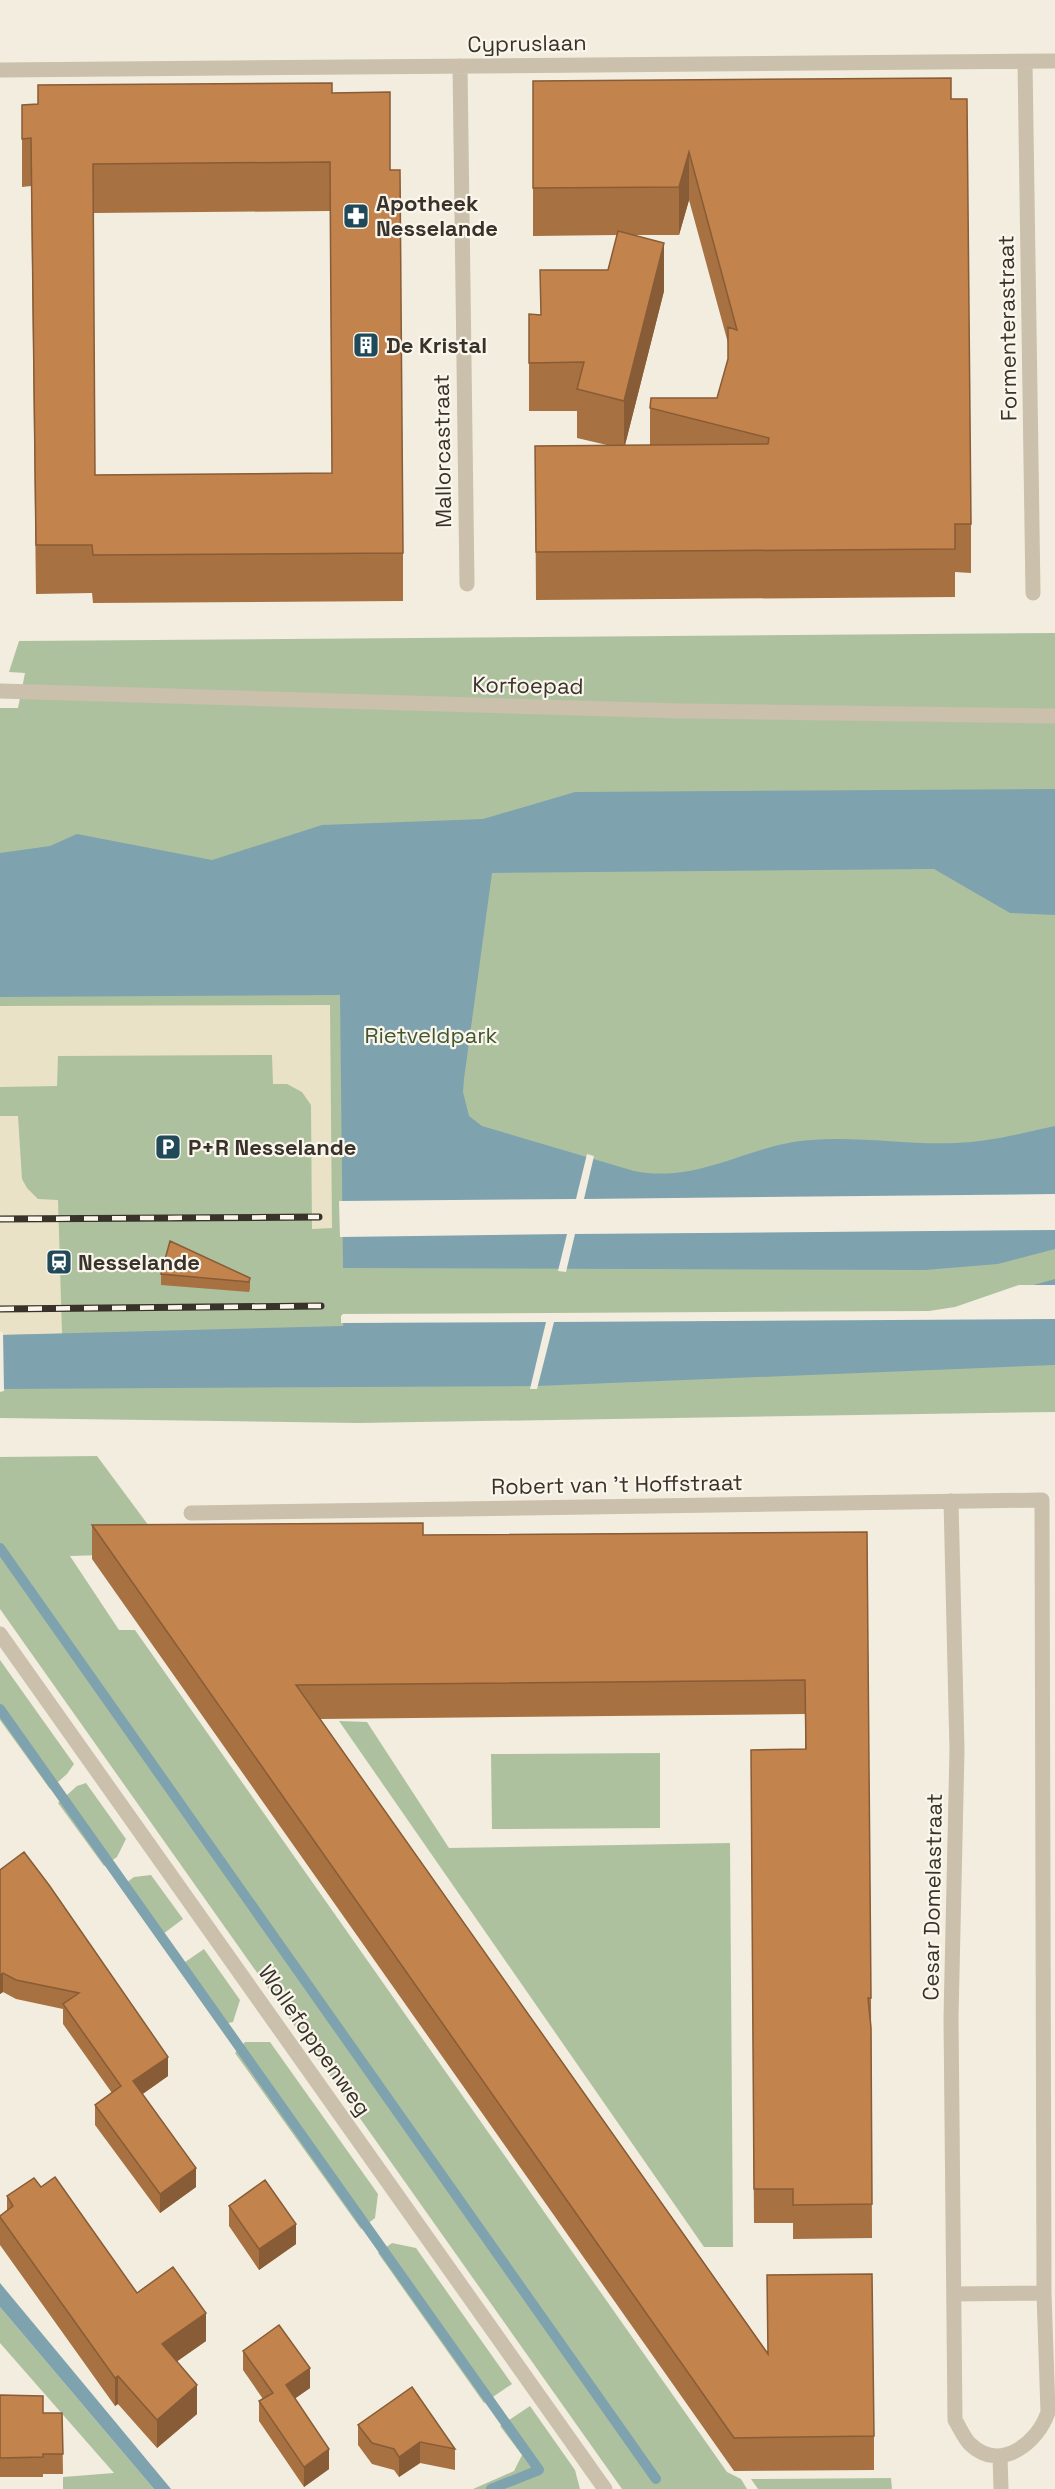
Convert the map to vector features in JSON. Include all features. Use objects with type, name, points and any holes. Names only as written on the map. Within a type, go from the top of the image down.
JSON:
[{"type":"street","name":"Formenterastraat","points":[[1025,62],[1033,593]]},
{"type":"street","name":"Cypruslaan","points":[[0,70],[1055,62]]},
{"type":"street","name":"Mallorcastraat","points":[[460,66],[467,584]]},
{"type":"street","name":"Korfoepad","points":[[0,692],[657,711],[1055,716]]},
{"type":"street","name":"Robert van 't Hoffstraat","points":[[191,1513],[1042,1500],[1044,2293]]},
{"type":"street","name":"Cesar Domelastraat","points":[[951,1501],[957,1750],[951,2018],[956,2420],[969,2443],[984,2454],[1000,2456]]},
{"type":"street","name":"Wollefoppenweg","points":[[0,1634],[604,2489]]},
{"type":"street","points":[[954,2294],[1044,2293],[1048,2412],[1043,2427],[1026,2446],[1014,2453],[1000,2456],[1001,2489]]},
{"type":"street","name":"Wollefoppenweg","points":[[593,2473],[597,2489]]},
{"type":"green space","name":"Rietveldpark","points":[[1055,633],[1055,1412],[358,1423],[0,1418],[0,708],[18,708],[25,673],[9,672],[19,641]]},
{"type":"green space","points":[[97,1456],[169,1553],[70,1556],[119,1630],[135,1630],[727,2472],[741,2479],[747,2489],[622,2489],[0,1609],[0,1457]]},
{"type":"green space","points":[[0,1660],[74,1764],[67,1774],[50,1789],[0,1720]]},
{"type":"green space","points":[[339,1721],[367,1722],[449,1848],[730,1843],[733,2247],[704,2247]]},
{"type":"green space","points":[[660,1753],[660,1828],[492,1829],[491,1754]]},
{"type":"green space","points":[[86,1783],[126,1839],[117,1857],[104,1866],[58,1803],[77,1786]]},
{"type":"green space","points":[[151,1875],[183,1919],[159,1937],[123,1885],[134,1877]]},
{"type":"green space","points":[[204,1949],[240,2000],[233,2022],[220,2025],[178,1967]]},
{"type":"green space","points":[[245,2042],[270,2042],[378,2194],[375,2218],[361,2229],[235,2053]]},
{"type":"green space","points":[[392,2243],[416,2248],[512,2384],[484,2403],[378,2253]]},
{"type":"green space","points":[[0,2307],[154,2489],[63,2489],[63,2477],[114,2473],[0,2343]]},
{"type":"green space","points":[[530,2406],[575,2470],[580,2489],[473,2489],[514,2471],[522,2455],[500,2426]]},
{"type":"green space","points":[[891,2478],[892,2489],[758,2489],[751,2479]]},
{"type":"shaded area","points":[[330,1005],[332,1228],[312,1229],[311,1105],[302,1092],[287,1084],[273,1084],[272,1055],[58,1056],[57,1086],[0,1087],[0,1006]]},
{"type":"shaded area","points":[[0,1116],[18,1116],[22,1179],[27,1188],[38,1199],[58,1200],[62,1334],[0,1335]]},
{"type":"water","points":[[1055,789],[1055,915],[1010,913],[934,869],[492,873],[464,1079],[463,1092],[469,1116],[482,1126],[634,1171],[658,1174],[703,1168],[766,1148],[811,1140],[956,1143],[993,1139],[1055,1126],[1055,1249],[998,1264],[925,1270],[343,1268],[340,995],[0,997],[0,853],[50,846],[77,834],[212,860],[322,825],[483,819],[575,792]]},
{"type":"water","points":[[1055,1279],[1055,1365],[537,1386],[0,1389],[0,1335],[343,1326],[344,1317],[929,1314],[977,1303]]},
{"type":"water","points":[[0,2283],[171,2489],[154,2489],[0,2307]]},
{"type":"pier","points":[[587,1154],[594,1156],[584,1199],[1055,1194],[1055,1230],[575,1234],[566,1272],[558,1271],[567,1234],[340,1237],[339,1201],[576,1199]]},
{"type":"pier","points":[[1019,1285],[1055,1285],[1055,1319],[554,1322],[537,1389],[530,1389],[546,1322],[341,1323],[343,1314],[929,1311],[955,1307]]},
{"type":"pier","points":[[0,1332],[3,1332],[4,1391],[0,1392]]},
{"type":"building","points":[[951,78],[951,99],[967,99],[971,524],[955,524],[955,549],[536,552],[535,446],[768,444],[769,438],[650,408],[651,398],[717,398],[728,359],[728,327],[737,330],[689,152],[679,187],[533,188],[533,81]]},
{"type":"building","name":"De Kristal","points":[[332,83],[332,93],[390,92],[390,170],[400,170],[403,553],[93,555],[92,545],[36,545],[31,138],[22,139],[22,105],[38,104],[38,85]],"holes":[[[330,162],[332,473],[95,475],[93,164]]]},
{"type":"building","points":[[618,231],[664,243],[624,401],[577,389],[584,362],[529,363],[529,314],[541,315],[540,270],[608,270]]},
{"type":"building","points":[[170,1241],[250,1278],[249,1282],[161,1274]]},
{"type":"building","points":[[423,1523],[423,1535],[867,1532],[871,1998],[868,1998],[871,2028],[872,2204],[793,2205],[793,2189],[754,2189],[751,1750],[806,1749],[805,1680],[296,1685],[768,2354],[767,2275],[872,2274],[874,2436],[734,2438],[92,1525]]},
{"type":"building","points":[[24,1852],[168,2057],[133,2081],[196,2168],[160,2194],[95,2105],[121,2086],[63,2004],[79,1993],[16,1980],[3,1973],[0,1975],[0,1870]]},
{"type":"building","points":[[55,2177],[137,2293],[173,2267],[206,2313],[162,2344],[197,2385],[157,2420],[118,2376],[115,2378],[0,2217],[13,2206],[7,2196],[34,2178],[41,2187]]},
{"type":"building","points":[[265,2180],[296,2224],[259,2249],[229,2206]]},
{"type":"building","points":[[279,2325],[310,2368],[286,2385],[329,2449],[304,2467],[259,2401],[273,2393],[243,2351]]},
{"type":"building","points":[[412,2387],[455,2449],[420,2442],[399,2457],[394,2449],[372,2443],[358,2425]]},
{"type":"building","points":[[0,2395],[43,2396],[43,2413],[62,2413],[63,2454],[0,2458]]},
{"type":"waterway","points":[[0,1548],[656,2479]]},
{"type":"waterway","points":[[0,1709],[539,2470],[491,2489]]},
{"type":"railway","points":[[0,1219],[319,1217]]},
{"type":"railway","points":[[0,1309],[321,1306]]},
{"type":"place","name":"Apotheek Nesselande","points":[[356,216]]},
{"type":"place","name":"De Kristal","points":[[366,345]]},
{"type":"place","name":"P+R Nesselande","points":[[168,1147]]},
{"type":"place","name":"Nesselande","points":[[59,1262]]}]
